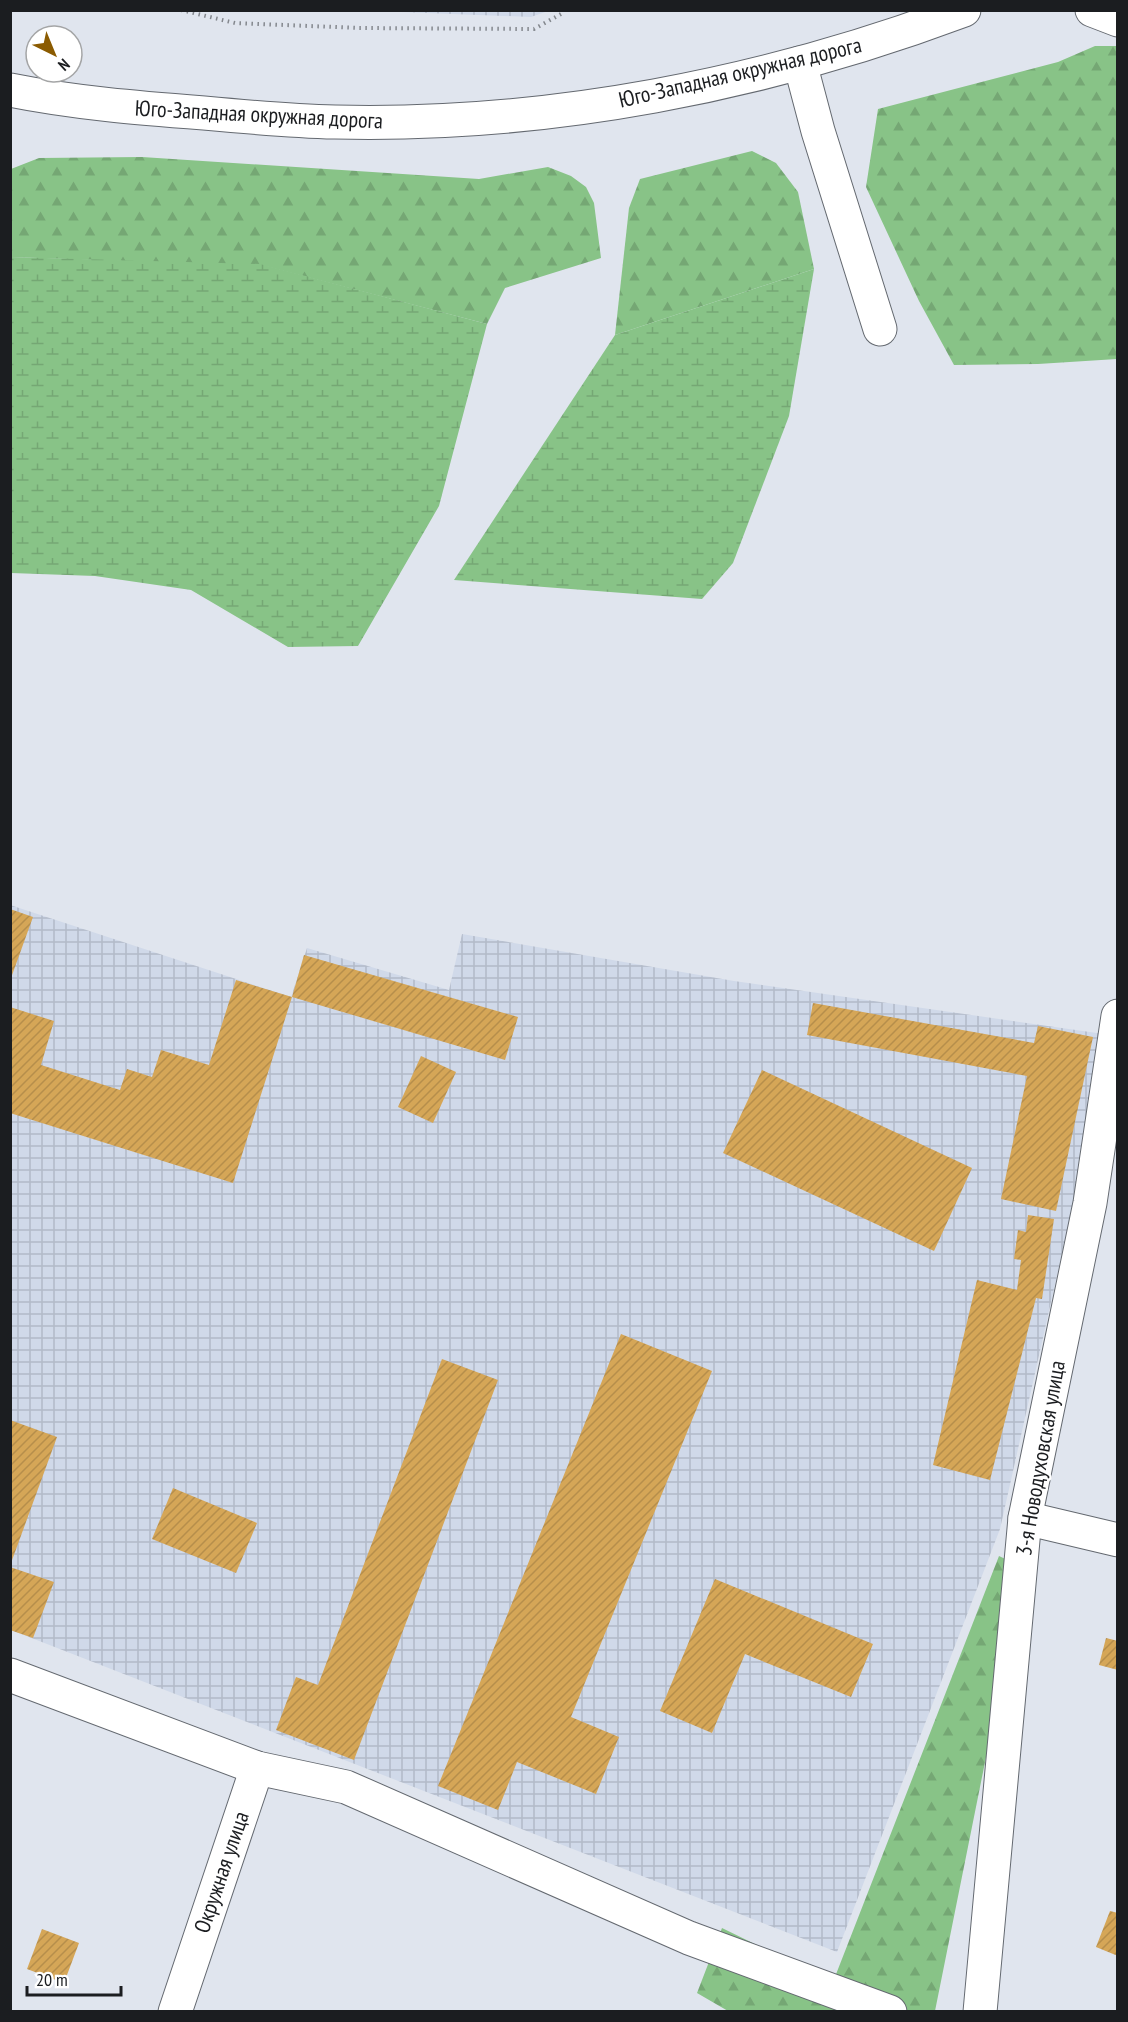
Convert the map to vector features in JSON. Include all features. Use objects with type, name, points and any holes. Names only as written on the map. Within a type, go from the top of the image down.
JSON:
[{"type":"main road","name":"Юго-Западная окружная дорога","points":[[10,90],[61,100],[147,109],[334,122],[506,117],[657,96],[800,63],[871,43],[964,10]]},
{"type":"main road","points":[[1092,10],[1118,20]]},
{"type":"main road","points":[[800,63],[818,131],[880,329]]},
{"type":"main road","name":"3-я Новодуховская улица","points":[[980,2012],[1025,1518],[1104,1207],[1118,1016]]},
{"type":"main road","points":[[1025,1518],[1118,1540]]},
{"type":"main road","points":[[10,1675],[257,1768],[346,1786],[689,1938],[890,2012]]},
{"type":"main road","name":"Окружная улица","points":[[179,2010],[257,1768]]},
{"type":"path","points":[[181,10],[235,23],[359,28],[522,29],[534,29],[561,14],[562,10]]},
{"type":"shaded area","points":[[376,11],[548,11],[531,17]]},
{"type":"shaded area","points":[[10,905],[291,997],[307,948],[449,990],[462,934],[734,981],[1111,1035],[1000,1529],[837,1952],[11,1630]]},
{"type":"green space","points":[[1095,46],[1117,46],[1117,359],[1038,364],[954,365],[919,301],[866,187],[878,109],[1058,62]]},
{"type":"green space","points":[[752,151],[776,163],[798,192],[814,269],[615,335],[629,208],[640,179]]},
{"type":"green space","points":[[142,157],[479,179],[548,167],[571,176],[586,187],[594,203],[601,258],[505,288],[487,324],[265,266],[11,257],[11,169],[39,158]]},
{"type":"green space","points":[[11,257],[260,264],[487,324],[439,506],[358,646],[288,647],[191,590],[95,576],[11,573]]},
{"type":"green space","points":[[814,269],[789,416],[733,563],[702,599],[454,580],[615,335]]},
{"type":"green space","points":[[999,1556],[1024,1568],[935,2011],[728,2011],[697,1993],[722,1928],[833,1982]]},
{"type":"building","points":[[10,909],[33,917],[11,978],[10,978]]},
{"type":"building","points":[[304,955],[518,1017],[505,1060],[292,997]]},
{"type":"building","points":[[236,980],[292,997],[233,1183],[10,1113],[10,1007],[54,1021],[41,1065],[120,1090],[127,1069],[152,1077],[161,1050],[209,1065]]},
{"type":"building","points":[[813,1003],[1034,1043],[1038,1026],[1093,1037],[1056,1211],[1001,1199],[1027,1076],[807,1035]]},
{"type":"building","points":[[421,1056],[456,1072],[433,1123],[398,1107]]},
{"type":"building","points":[[762,1070],[972,1168],[934,1251],[723,1153]]},
{"type":"building","points":[[1028,1215],[1054,1219],[1042,1299],[1036,1298],[990,1480],[933,1465],[977,1280],[1017,1290],[1021,1260],[1014,1259],[1018,1230],[1026,1232]]},
{"type":"building","points":[[621,1334],[712,1371],[571,1717],[619,1737],[596,1794],[517,1762],[498,1810],[438,1786]]},
{"type":"building","points":[[442,1359],[498,1380],[354,1760],[276,1730],[296,1677],[318,1685]]},
{"type":"building","points":[[10,1420],[57,1437],[11,1563],[10,1563]]},
{"type":"building","points":[[173,1488],[257,1523],[236,1573],[152,1539]]},
{"type":"building","points":[[10,1567],[54,1582],[33,1638],[10,1630]]},
{"type":"building","points":[[715,1579],[873,1644],[851,1697],[745,1654],[712,1733],[660,1711]]},
{"type":"building","points":[[1106,1638],[1118,1641],[1118,1670],[1099,1665]]},
{"type":"building","points":[[1110,1911],[1118,1913],[1118,1956],[1096,1947]]},
{"type":"building","points":[[42,1929],[79,1943],[64,1983],[27,1969]]}]
